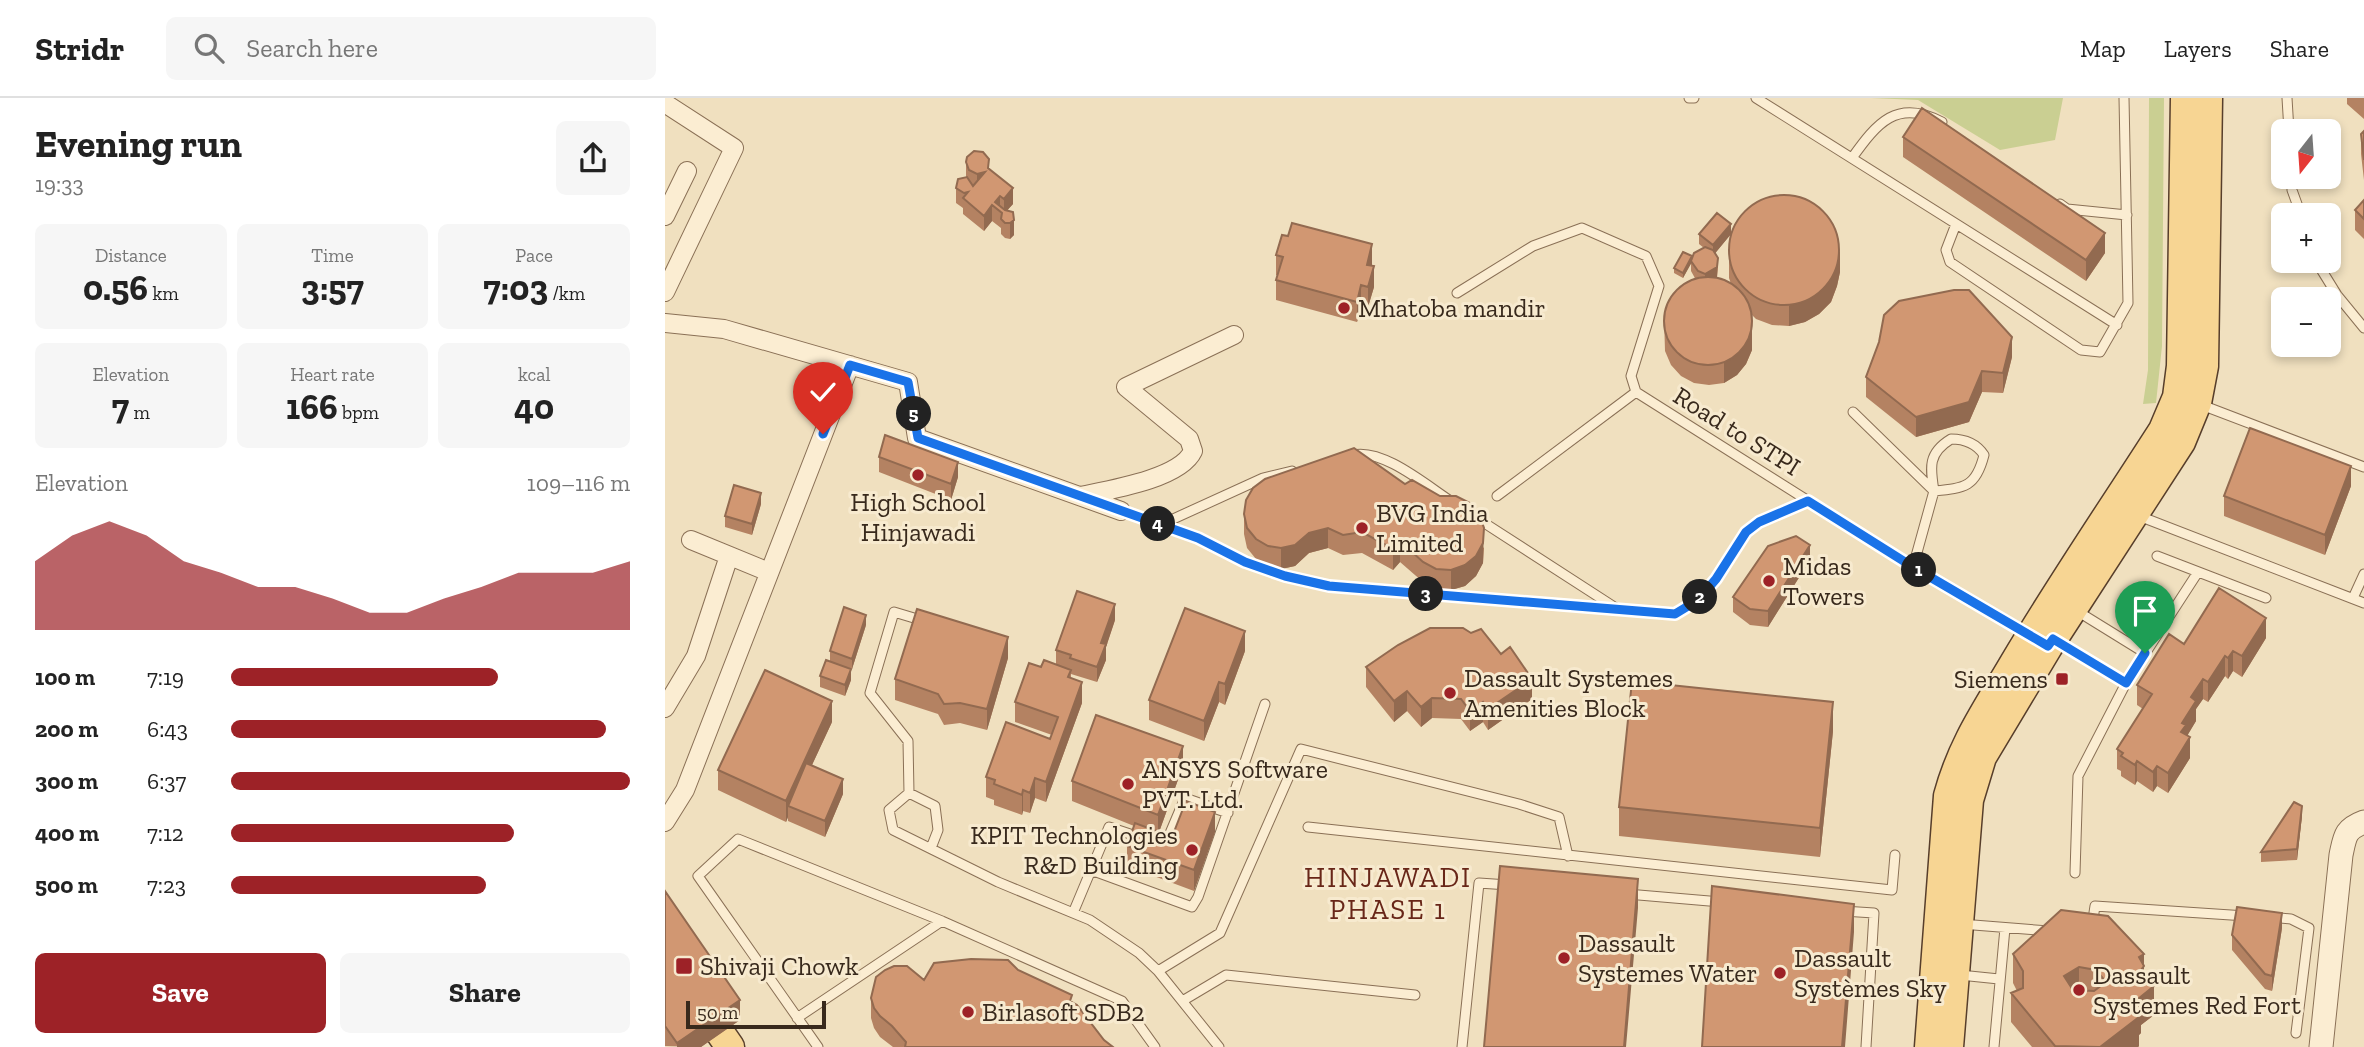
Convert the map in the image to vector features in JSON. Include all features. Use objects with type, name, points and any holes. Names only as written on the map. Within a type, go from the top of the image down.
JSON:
[{"type":"main road","points":[[1949,1047],[1969,800],[1982,757],[2044,640],[2163,430],[2177,397],[2181,366],[2185,98]]},
{"type":"main road","points":[[1929,1047],[1948,796],[1964,748],[2044,640],[2073,608],[2181,442],[2197,404],[2204,366],[2208,98]]},
{"type":"main road","points":[[665,953],[730,1047]]},
{"type":"main road","points":[[665,998],[699,1047]]},
{"type":"street","points":[[665,292],[734,148],[666,104]]},
{"type":"street","points":[[665,216],[687,171]]},
{"type":"street","points":[[665,323],[724,329],[908,382],[918,438],[1121,511]]},
{"type":"street","points":[[1080,496],[1157,477],[1189,460],[1193,451],[1189,439],[1126,387],[1234,335]]},
{"type":"street","points":[[665,822],[685,790],[850,365]]},
{"type":"street","points":[[691,540],[769,572]]},
{"type":"street","points":[[665,708],[697,656],[729,555]]},
{"type":"street","points":[[2321,1047],[2344,838],[2351,827],[2364,822]]},
{"type":"lane","points":[[1689,98],[1695,98]]},
{"type":"lane","points":[[1756,98],[2117,325]]},
{"type":"lane","points":[[1956,224],[1946,250],[1950,262],[2081,350],[2100,352],[2128,303],[2125,98]]},
{"type":"lane","points":[[2287,98],[2288,119]]},
{"type":"lane","points":[[1852,158],[1876,124],[1901,109],[1927,112],[1948,127]]},
{"type":"lane","points":[[2056,201],[2067,209],[2127,215]]},
{"type":"lane","points":[[1457,293],[1533,246],[1582,228],[1646,256],[1659,286],[1631,376],[1636,393],[1497,496]]},
{"type":"lane","points":[[2323,273],[2337,295],[2364,328]]},
{"type":"lane","name":"Road to STPI","points":[[1636,393],[1913,567],[2126,683]]},
{"type":"lane","points":[[2197,404],[2364,467]]},
{"type":"lane","points":[[1853,412],[1934,491],[1956,489],[1972,483],[1979,472],[1984,455],[1979,448],[1962,439],[1951,439],[1939,446],[1930,470],[1934,491],[1913,567]]},
{"type":"lane","points":[[1347,457],[1359,454],[1383,458],[1621,611]]},
{"type":"lane","points":[[1160,525],[1263,478],[1299,469]]},
{"type":"lane","points":[[1121,511],[1198,538],[1245,562],[1275,573],[1329,586],[1675,614],[1698,600],[1716,579],[1746,532],[1759,522],[1808,501]]},
{"type":"lane","points":[[2134,514],[2364,603]]},
{"type":"lane","points":[[2157,555],[2266,598]]},
{"type":"lane","points":[[2075,873],[2078,775],[2126,683],[2198,572]]},
{"type":"lane","points":[[2353,598],[2364,574]]},
{"type":"lane","points":[[2073,608],[2145,653]]},
{"type":"lane","points":[[909,793],[908,741],[870,694],[894,612],[931,623]]},
{"type":"lane","points":[[1091,870],[1192,907],[1265,704]]},
{"type":"lane","points":[[1158,971],[1220,933],[1301,748],[1519,804],[1559,817],[1568,856]]},
{"type":"lane","points":[[909,793],[889,810],[893,830],[999,882],[1090,919],[1139,953],[1158,971],[1184,1000],[1219,1047]]},
{"type":"lane","points":[[909,793],[935,806],[938,830],[931,848]]},
{"type":"lane","points":[[1073,912],[1109,827],[1164,846],[1185,798],[1228,813]]},
{"type":"lane","points":[[1308,827],[1892,890],[1895,855]]},
{"type":"lane","points":[[818,1047],[698,876],[738,839],[942,921],[1122,1001],[1156,1047]]},
{"type":"lane","points":[[1462,1047],[1479,883],[1520,886]]},
{"type":"lane","points":[[1615,893],[1737,903]]},
{"type":"lane","points":[[2081,932],[2092,932],[2095,906],[2252,916]]},
{"type":"lane","points":[[1833,910],[1874,914],[1866,1047]]},
{"type":"lane","points":[[2265,917],[2291,919],[2309,928],[2296,1033]]},
{"type":"lane","points":[[797,1018],[942,921]]},
{"type":"lane","points":[[1960,924],[2061,932]]},
{"type":"lane","points":[[1994,1047],[2005,928]]},
{"type":"lane","points":[[1184,1000],[1226,975],[1415,995]]},
{"type":"lane","points":[[1954,975],[1999,979]]},
{"type":"green space","points":[[1871,98],[2063,98],[2055,140],[2000,150],[1918,100]]},
{"type":"green space","points":[[2149,98],[2164,98],[2162,346],[2156,403],[2143,404],[2148,370]]},
{"type":"building","points":[[1922,108],[2105,233],[2086,260],[1903,137]]},
{"type":"building","points":[[2364,131],[2364,160],[2361,134]]},
{"type":"building","points":[[974,151],[983,152],[989,159],[988,168],[1013,188],[1004,199],[1000,196],[995,202],[1005,210],[1013,212],[1014,220],[1010,223],[1001,219],[1002,213],[992,205],[984,216],[963,198],[968,192],[964,193],[956,188],[958,179],[967,177],[973,186],[985,172],[977,174],[969,170],[967,157]]},
{"type":"building","points":[[1784,195],[1805,199],[1823,211],[1835,229],[1839,250],[1835,271],[1823,289],[1805,301],[1784,305],[1763,301],[1745,289],[1733,271],[1729,250],[1733,229],[1745,211],[1763,199]]},
{"type":"building","points":[[2364,200],[2364,219],[2355,210]]},
{"type":"building","points":[[1717,213],[1731,224],[1713,245],[1699,234]]},
{"type":"building","points":[[1292,223],[1372,244],[1367,265],[1374,266],[1368,287],[1361,285],[1357,302],[1276,280],[1283,257],[1276,255],[1282,235],[1288,236]]},
{"type":"building","points":[[1705,247],[1713,250],[1718,258],[1717,267],[1705,274],[1698,271],[1691,261],[1694,253]]},
{"type":"building","points":[[1683,252],[1692,256],[1683,273],[1674,268]]},
{"type":"building","points":[[1708,277],[1725,281],[1739,290],[1748,304],[1752,321],[1748,338],[1739,352],[1725,361],[1708,365],[1691,361],[1677,352],[1668,338],[1664,321],[1668,304],[1677,290],[1691,281]]},
{"type":"building","points":[[1954,290],[1969,290],[2012,337],[2003,373],[1982,371],[1969,402],[1916,417],[1866,377],[1879,342],[1884,315],[1899,301]]},
{"type":"building","points":[[2250,428],[2351,466],[2325,535],[2224,496]]},
{"type":"building","points":[[885,435],[958,462],[951,484],[879,457]]},
{"type":"building","points":[[1354,448],[1405,484],[1412,480],[1440,496],[1456,496],[1470,503],[1479,514],[1484,528],[1483,543],[1476,556],[1465,565],[1451,570],[1436,569],[1423,562],[1400,541],[1393,549],[1362,532],[1343,535],[1328,528],[1309,533],[1295,545],[1281,548],[1268,546],[1256,539],[1247,528],[1244,514],[1246,500],[1253,488],[1265,479]]},
{"type":"building","points":[[734,485],[761,493],[752,524],[725,516]]},
{"type":"building","points":[[1796,536],[1810,545],[1768,611],[1750,609],[1733,597],[1768,546]]},
{"type":"building","points":[[2219,588],[2266,618],[2242,656],[2233,651],[2228,658],[2225,656],[2208,682],[2203,679],[2191,697],[2196,701],[2182,723],[2186,725],[2181,732],[2190,737],[2168,773],[2157,766],[2153,772],[2137,761],[2135,765],[2121,756],[2123,753],[2117,749],[2152,694],[2137,685],[2169,634],[2184,644]]},
{"type":"building","points":[[1077,591],[1115,604],[1101,643],[1106,644],[1097,667],[1056,650]]},
{"type":"building","points":[[844,607],[866,615],[852,659],[830,651]]},
{"type":"building","points":[[1185,608],[1245,631],[1225,684],[1219,682],[1204,721],[1149,700]]},
{"type":"building","points":[[917,609],[1008,637],[987,709],[960,703],[944,704],[938,694],[895,679]]},
{"type":"building","name":"Dassault Systemes Amenities Block","points":[[1430,628],[1463,628],[1471,633],[1481,629],[1501,654],[1510,647],[1532,679],[1488,709],[1483,702],[1470,711],[1461,699],[1432,698],[1421,707],[1407,691],[1394,701],[1366,667],[1398,645]]},
{"type":"building","points":[[826,660],[851,669],[845,685],[820,676]]},
{"type":"building","points":[[1044,660],[1071,670],[1068,677],[1082,682],[1046,782],[1035,778],[1030,793],[1023,790],[1022,795],[994,784],[995,780],[986,777],[1006,722],[1050,739],[1058,717],[1015,702],[1029,663],[1041,667]]},
{"type":"building","points":[[765,670],[832,701],[786,801],[718,770]]},
{"type":"building","points":[[1632,681],[1833,702],[1820,828],[1619,807]]},
{"type":"building","name":"ANSYS Software PVT. Ltd.","points":[[1096,715],[1183,746],[1158,815],[1072,781]]},
{"type":"building","points":[[806,763],[843,779],[825,821],[788,806]]},
{"type":"building","points":[[1186,801],[1215,812],[1194,870],[1127,846],[1135,823],[1172,837]]},
{"type":"building","points":[[2294,802],[2302,806],[2297,849],[2261,852]]},
{"type":"building","name":"Dassault Systemes Water","points":[[1500,866],[1638,879],[1624,1047],[1484,1047]]},
{"type":"building","name":"Dassault Systèmes Sky","points":[[1712,886],[1854,904],[1842,1047],[1702,1047]]},
{"type":"building","name":"Shivaji Chowk","points":[[665,891],[740,1000],[677,1043],[665,1026]]},
{"type":"building","points":[[2237,907],[2282,913],[2272,976],[2265,974],[2232,935]]},
{"type":"building","name":"Dassault Systemes Red Fort","points":[[2061,910],[2108,916],[2144,954],[2139,957],[2144,966],[2141,970],[2154,986],[2138,999],[2141,1004],[2134,1011],[2139,1017],[2100,1047],[2055,1046],[2011,993],[2023,988],[2023,971],[2013,954]],"holes":[[[2079,967],[2096,970],[2106,982],[2094,991],[2073,990],[2064,976]]]},
{"type":"building","name":"Birlasoft SDB2","points":[[971,959],[1008,960],[1018,970],[1072,995],[1070,1001],[1077,1005],[1104,1040],[1113,1047],[905,1047],[906,1042],[874,1008],[871,998],[876,977],[894,966],[907,966],[924,980],[934,963]]},
{"type":"place","name":"Mhatoba mandir","points":[[1344,308]]},
{"type":"place","name":"High School Hinjawadi","points":[[918,475]]},
{"type":"place","name":"BVG India Limited","points":[[1362,528]]},
{"type":"place","name":"Midas Towers","points":[[1769,581]]},
{"type":"place","name":"Siemens","points":[[2062,679]]},
{"type":"place","name":"Dassault Systemes Amenities Block","points":[[1450,693]]},
{"type":"place","name":"ANSYS Software PVT. Ltd.","points":[[1128,784]]},
{"type":"place","name":"KPIT Technologies R&D Building","points":[[1192,850]]},
{"type":"place","name":"Dassault Systemes Water","points":[[1564,958]]},
{"type":"place","name":"Shivaji Chowk","points":[[684,966]]},
{"type":"place","name":"Dassault Systèmes Sky","points":[[1780,973]]},
{"type":"place","name":"Dassault Systemes Red Fort","points":[[2079,990]]},
{"type":"place","name":"Birlasoft SDB2","points":[[968,1012]]},
{"type":"district","name":"HINJAWADI PHASE 1","points":[[1388,893]]},
{"type":"route","points":[[823,434],[850,365],[908,382],[918,438],[1198,538],[1245,562],[1285,576],[1329,586],[1613,610],[1675,614],[1686,608],[1698,600],[1716,579],[1746,532],[1759,522],[1808,501],[1913,567],[2048,646],[2053,639],[2126,683],[2145,653]]}]
